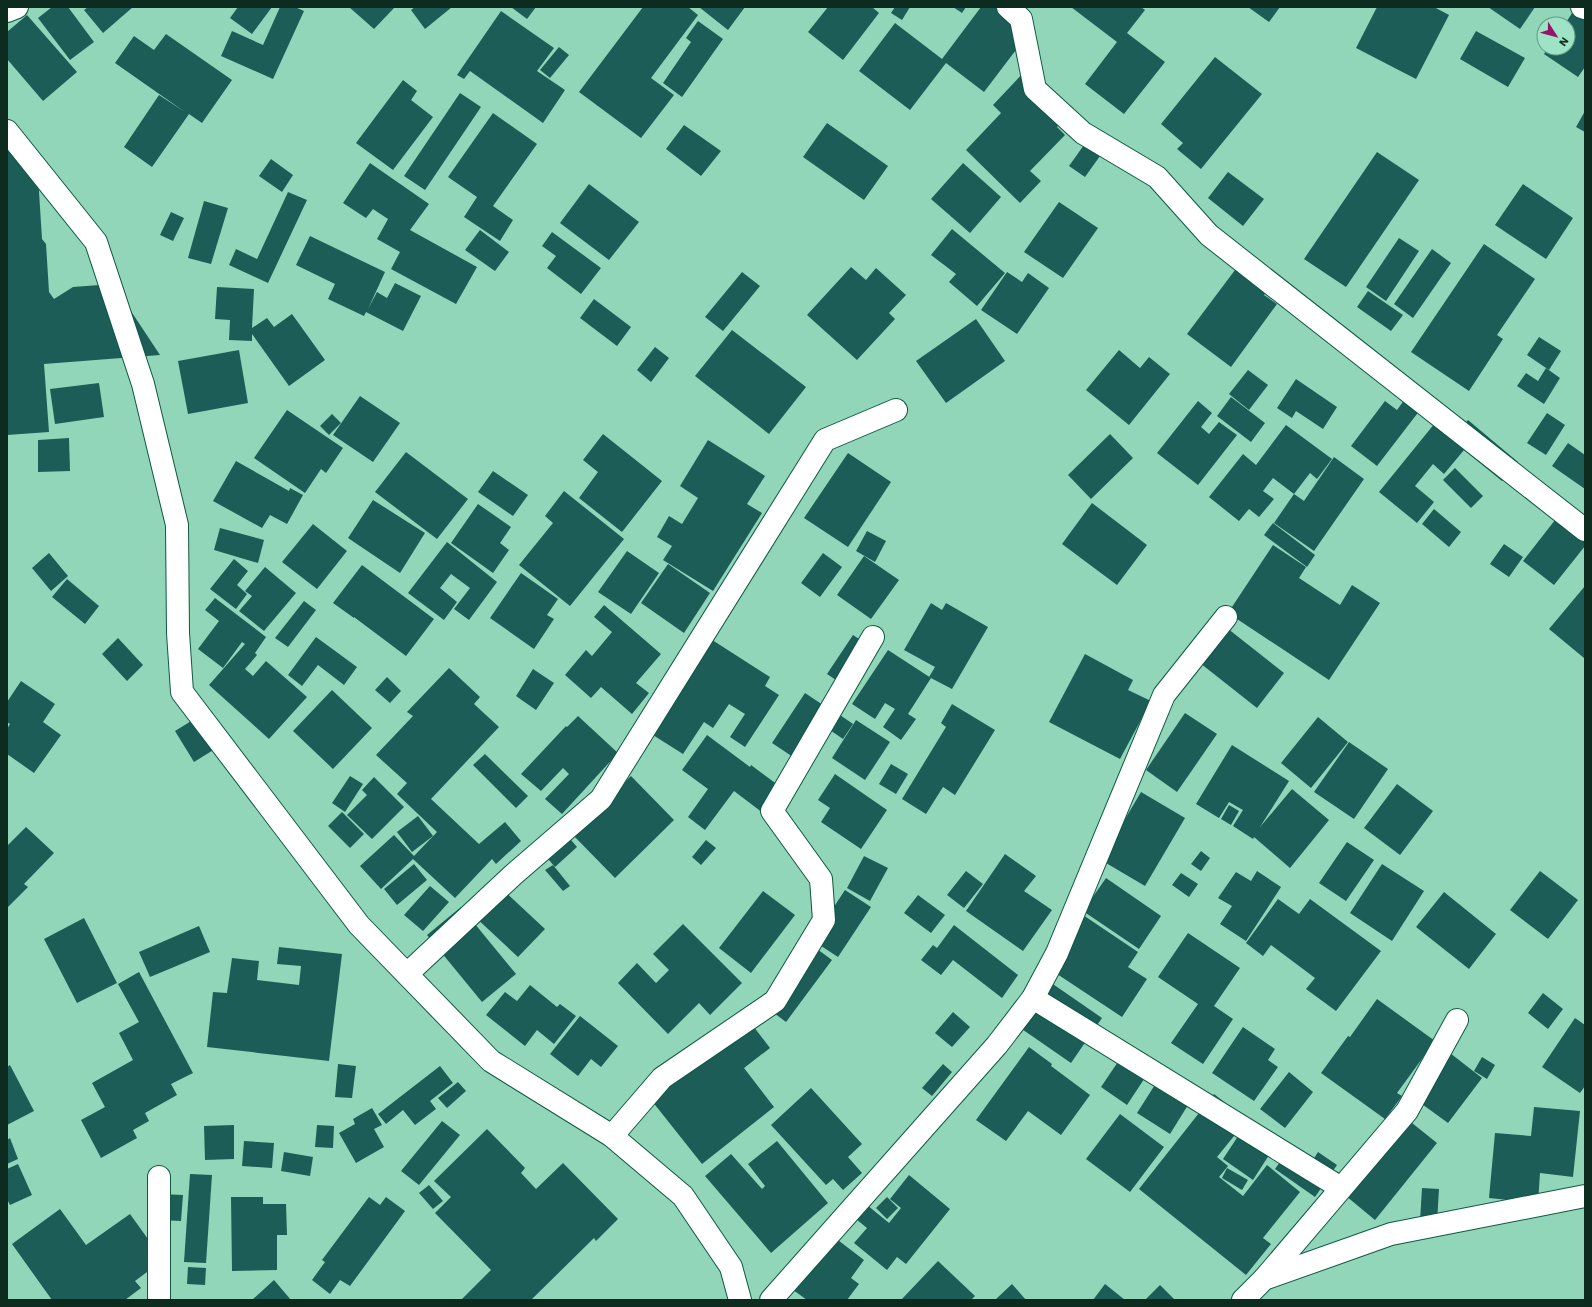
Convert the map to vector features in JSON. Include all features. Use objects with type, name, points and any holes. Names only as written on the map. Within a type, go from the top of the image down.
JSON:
[{"type":"street","points":[[7,12],[16,7]]},
{"type":"street","points":[[1008,7],[1021,19],[1035,89],[1082,133],[1157,177],[1209,235],[1585,530]]},
{"type":"street","points":[[7,131],[96,242],[143,384],[177,525],[178,633],[182,692],[359,925],[491,1061],[612,1136],[683,1196],[731,1267],[740,1300]]},
{"type":"street","points":[[407,974],[513,876],[601,800],[825,440],[896,410]]},
{"type":"street","points":[[771,1300],[997,1045],[1032,998],[1056,953],[1164,694],[1226,617]]},
{"type":"street","points":[[612,1136],[662,1078],[775,1001],[824,920],[821,880],[772,811],[873,637]]},
{"type":"street","points":[[1032,998],[1341,1188]]},
{"type":"street","points":[[1244,1300],[1264,1279],[1406,1111],[1457,1020]]},
{"type":"street","points":[[159,1177],[159,1300]]},
{"type":"street","points":[[1264,1279],[1391,1234],[1585,1196]]},
{"type":"building","points":[[52,7],[68,7],[94,42],[70,60],[38,18]]},
{"type":"building","points":[[88,7],[133,7],[103,33],[84,10]]},
{"type":"building","points":[[238,7],[272,7],[252,34],[230,18]]},
{"type":"building","points":[[280,7],[295,7],[304,11],[273,79],[221,56],[232,31],[263,45]]},
{"type":"building","points":[[349,7],[395,7],[374,29]]},
{"type":"building","points":[[415,7],[452,7],[425,29],[411,10]]},
{"type":"building","points":[[511,7],[536,7],[527,19]]},
{"type":"building","points":[[643,7],[688,7],[698,15],[651,78],[674,95],[641,138],[579,92]]},
{"type":"building","points":[[699,7],[745,7],[728,30]]},
{"type":"building","points":[[828,7],[872,7],[879,13],[843,60],[808,32]]},
{"type":"building","points":[[895,7],[910,7],[902,20],[891,13]]},
{"type":"building","points":[[953,7],[966,7],[962,13]]},
{"type":"building","points":[[981,7],[1021,7],[1028,34],[984,92],[946,63],[910,110],[859,71],[895,23],[942,59]]},
{"type":"building","points":[[1071,7],[1141,7],[1145,10],[1127,33],[1165,62],[1124,114],[1085,84],[1117,42]]},
{"type":"building","points":[[1248,7],[1280,7],[1269,22]]},
{"type":"building","points":[[1377,7],[1434,7],[1449,15],[1416,79],[1356,48]]},
{"type":"building","points":[[1488,7],[1535,7],[1520,29]]},
{"type":"building","points":[[1576,7],[1585,9],[1585,67],[1578,77],[1547,56],[1576,56],[1576,16],[1570,16]]},
{"type":"building","points":[[501,11],[554,48],[537,71],[565,90],[543,123],[470,71],[464,79],[457,75]]},
{"type":"building","points":[[27,15],[77,72],[43,101],[7,59],[7,32]]},
{"type":"building","points":[[698,21],[723,39],[682,97],[663,83],[691,42],[686,38]]},
{"type":"building","points":[[1476,31],[1525,58],[1508,87],[1460,59]]},
{"type":"building","points":[[166,34],[232,80],[202,123],[189,114],[152,167],[124,147],[159,95],[185,112],[115,63],[134,36],[154,50]]},
{"type":"building","points":[[559,47],[569,55],[550,78],[540,70]]},
{"type":"building","points":[[1215,57],[1262,94],[1201,169],[1177,149],[1183,143],[1161,124]]},
{"type":"building","points":[[1025,71],[1070,113],[1057,127],[1065,135],[1030,171],[1041,181],[1020,203],[966,150],[1001,113],[993,105]]},
{"type":"building","points":[[403,80],[417,91],[411,100],[433,117],[393,170],[356,143]]},
{"type":"building","points":[[460,93],[481,107],[425,190],[404,176]]},
{"type":"building","points":[[1585,111],[1585,132],[1576,127]]},
{"type":"building","points":[[493,113],[537,144],[493,206],[513,220],[500,241],[464,217],[477,197],[448,177]]},
{"type":"building","points":[[827,123],[888,166],[864,200],[803,157]]},
{"type":"building","points":[[684,125],[721,151],[701,176],[666,149]]},
{"type":"building","points":[[1094,131],[1110,142],[1085,177],[1069,166]]},
{"type":"building","points":[[21,151],[38,176],[42,239],[46,244],[49,292],[54,299],[73,287],[113,284],[160,355],[44,364],[49,432],[7,435],[7,152]]},
{"type":"building","points":[[1377,152],[1419,180],[1346,287],[1304,259]]},
{"type":"building","points":[[271,159],[293,175],[282,192],[259,176]]},
{"type":"building","points":[[370,163],[429,204],[410,230],[477,267],[456,304],[391,269],[400,252],[377,239],[388,219],[373,209],[366,218],[343,203]]},
{"type":"building","points":[[963,163],[1001,197],[970,233],[931,199]]},
{"type":"building","points":[[1228,172],[1264,199],[1243,226],[1208,198]]},
{"type":"building","points":[[589,184],[639,222],[609,260],[560,223]]},
{"type":"building","points":[[1523,184],[1573,218],[1546,259],[1495,225]]},
{"type":"building","points":[[288,192],[307,200],[268,283],[229,265],[236,249],[257,259]]},
{"type":"building","points":[[204,201],[228,208],[211,264],[188,258]]},
{"type":"building","points":[[1059,202],[1098,228],[1063,278],[1024,252]]},
{"type":"building","points":[[171,212],[184,218],[173,241],[160,235]]},
{"type":"building","points":[[952,229],[1005,273],[977,306],[949,282],[956,274],[931,255]]},
{"type":"building","points":[[480,230],[509,252],[495,271],[465,250]]},
{"type":"building","points":[[552,232],[601,268],[581,294],[547,268],[556,256],[542,246]]},
{"type":"building","points":[[310,236],[385,272],[368,309],[377,292],[387,298],[395,283],[421,296],[403,331],[366,312],[364,316],[328,299],[335,284],[296,265]]},
{"type":"building","points":[[1399,238],[1419,251],[1386,301],[1366,287]]},
{"type":"building","points":[[1484,244],[1535,279],[1497,335],[1503,339],[1469,391],[1411,352]]},
{"type":"building","points":[[1432,249],[1451,263],[1413,318],[1394,304]]},
{"type":"building","points":[[1241,262],[1271,285],[1264,295],[1277,304],[1231,367],[1187,334]]},
{"type":"building","points":[[851,267],[866,280],[876,268],[906,295],[889,313],[895,319],[857,360],[807,315]]},
{"type":"building","points":[[742,272],[760,286],[723,331],[705,317]]},
{"type":"building","points":[[1007,272],[1022,282],[1028,273],[1049,288],[1017,334],[981,310]]},
{"type":"building","points":[[217,287],[254,289],[252,328],[267,318],[274,327],[292,314],[325,360],[289,386],[252,334],[252,341],[229,340],[230,320],[215,319]]},
{"type":"building","points":[[1368,291],[1403,315],[1391,331],[1357,307]]},
{"type":"building","points":[[594,299],[631,327],[617,346],[580,318]]},
{"type":"building","points":[[976,319],[1005,361],[946,403],[916,361]]},
{"type":"building","points":[[732,330],[806,387],[769,434],[695,376]]},
{"type":"building","points":[[1539,337],[1561,351],[1549,370],[1527,355]]},
{"type":"building","points":[[655,347],[669,358],[651,382],[637,370]]},
{"type":"building","points":[[239,350],[248,403],[188,414],[178,361]]},
{"type":"building","points":[[1119,350],[1140,368],[1149,357],[1170,374],[1129,425],[1086,390]]},
{"type":"building","points":[[1546,368],[1560,378],[1544,404],[1517,386],[1526,373],[1538,381]]},
{"type":"building","points":[[1248,370],[1268,385],[1249,410],[1229,394]]},
{"type":"building","points":[[1296,379],[1337,407],[1323,429],[1296,411],[1292,418],[1277,408]]},
{"type":"building","points":[[99,383],[104,417],[55,424],[50,389]]},
{"type":"building","points":[[360,396],[400,423],[373,462],[333,435]]},
{"type":"building","points":[[1231,397],[1265,423],[1251,442],[1217,416]]},
{"type":"building","points":[[1405,399],[1420,410],[1377,466],[1351,446],[1385,401],[1397,410]]},
{"type":"building","points":[[1198,401],[1212,413],[1201,427],[1209,434],[1219,422],[1237,435],[1198,485],[1157,453]]},
{"type":"building","points":[[287,410],[343,448],[326,473],[321,469],[305,493],[254,458]]},
{"type":"building","points":[[1547,413],[1565,425],[1546,455],[1527,443]]},
{"type":"building","points":[[332,414],[341,423],[329,435],[320,426]]},
{"type":"building","points":[[1468,420],[1518,462],[1502,481],[1464,450],[1444,474],[1433,464],[1415,486],[1434,502],[1417,523],[1379,492],[1435,423],[1453,437]]},
{"type":"building","points":[[1286,425],[1332,459],[1317,479],[1310,473],[1294,494],[1273,478],[1263,491],[1274,499],[1259,517],[1249,509],[1239,521],[1209,497],[1243,454],[1256,465]]},
{"type":"building","points":[[603,434],[662,481],[622,532],[579,498],[598,472],[583,460]]},
{"type":"building","points":[[1110,434],[1133,458],[1091,499],[1068,475]]},
{"type":"building","points":[[69,438],[70,471],[38,472],[38,440]]},
{"type":"building","points":[[708,440],[765,476],[747,504],[762,513],[713,591],[663,560],[672,546],[657,537],[669,516],[682,524],[698,498],[680,486]]},
{"type":"building","points":[[1568,443],[1585,455],[1585,489],[1552,466]]},
{"type":"building","points":[[406,452],[468,499],[437,539],[375,492]]},
{"type":"building","points":[[848,453],[891,482],[848,547],[804,518]]},
{"type":"building","points":[[1334,457],[1364,479],[1314,551],[1274,523],[1294,494],[1304,501]]},
{"type":"building","points":[[236,461],[289,491],[290,488],[303,495],[287,524],[270,515],[262,528],[213,501]]},
{"type":"building","points":[[1455,468],[1483,496],[1471,508],[1443,480]]},
{"type":"building","points":[[493,471],[528,495],[513,516],[478,492]]},
{"type":"building","points":[[564,491],[624,539],[570,606],[519,565],[553,523],[545,516]]},
{"type":"building","points":[[373,500],[425,533],[400,573],[348,538]]},
{"type":"building","points":[[1092,503],[1147,545],[1117,585],[1062,544]]},
{"type":"building","points":[[478,504],[511,527],[500,543],[509,550],[493,573],[451,543]]},
{"type":"building","points":[[1566,506],[1585,521],[1585,546],[1554,585],[1523,561]]},
{"type":"building","points":[[1434,509],[1461,532],[1449,547],[1422,524]]},
{"type":"building","points":[[1273,523],[1315,555],[1307,567],[1264,535]]},
{"type":"building","points":[[313,524],[347,551],[317,589],[282,562]]},
{"type":"building","points":[[220,528],[264,540],[258,563],[214,550]]},
{"type":"building","points":[[867,531],[886,541],[875,562],[856,551]]},
{"type":"building","points":[[447,542],[497,582],[469,620],[454,609],[470,588],[451,574],[440,588],[457,602],[444,620],[408,593]]},
{"type":"building","points":[[1504,544],[1523,557],[1509,577],[1490,564]]},
{"type":"building","points":[[1273,545],[1306,567],[1299,578],[1340,605],[1352,585],[1380,603],[1329,680],[1228,613]]},
{"type":"building","points":[[627,551],[659,573],[631,614],[598,592]]},
{"type":"building","points":[[49,553],[68,576],[51,591],[32,568]]},
{"type":"building","points":[[823,553],[842,567],[820,597],[801,583]]},
{"type":"building","points":[[864,556],[899,580],[871,619],[837,595]]},
{"type":"building","points":[[234,559],[248,571],[237,585],[247,594],[236,609],[210,589]]},
{"type":"building","points":[[668,564],[710,593],[684,633],[641,603]]},
{"type":"building","points":[[362,565],[434,619],[406,656],[333,603]]},
{"type":"building","points":[[265,567],[296,593],[264,631],[239,611],[252,596],[245,591]]},
{"type":"building","points":[[521,573],[558,599],[547,615],[554,619],[534,649],[490,618]]},
{"type":"building","points":[[67,579],[99,606],[85,624],[52,597]]},
{"type":"building","points":[[1585,586],[1585,657],[1584,658],[1549,629]]},
{"type":"building","points":[[215,598],[266,637],[255,653],[257,655],[245,669],[253,676],[266,661],[307,697],[269,739],[209,685],[245,644],[242,642],[223,668],[198,649],[219,621],[205,610]]},
{"type":"building","points":[[304,601],[316,610],[288,647],[275,638]]},
{"type":"building","points":[[931,603],[942,610],[946,603],[988,627],[952,689],[929,677],[935,667],[904,650]]},
{"type":"building","points":[[604,605],[661,654],[636,683],[649,693],[632,714],[601,687],[591,698],[565,675],[586,650],[592,656],[612,632],[594,617]]},
{"type":"building","points":[[1227,628],[1284,673],[1257,708],[1200,663]]},
{"type":"building","points":[[853,635],[868,645],[842,684],[827,674]]},
{"type":"building","points":[[706,636],[770,677],[765,686],[779,695],[745,747],[730,737],[745,714],[729,704],[713,728],[704,722],[683,754],[645,730]]},
{"type":"building","points":[[316,637],[357,667],[344,685],[318,665],[302,686],[288,675]]},
{"type":"building","points":[[118,638],[143,665],[127,681],[102,654]]},
{"type":"building","points":[[888,650],[931,678],[908,714],[916,719],[901,740],[883,727],[895,709],[885,703],[875,719],[852,704]]},
{"type":"building","points":[[1085,654],[1133,680],[1128,690],[1151,701],[1120,759],[1049,722]]},
{"type":"building","points":[[449,668],[480,697],[474,704],[499,727],[431,799],[479,844],[505,822],[521,841],[496,864],[492,859],[455,898],[413,859],[381,889],[360,866],[394,835],[414,856],[437,832],[397,794],[407,783],[376,755],[413,716],[407,712]]},
{"type":"building","points":[[533,669],[554,683],[536,710],[516,696]]},
{"type":"building","points":[[387,677],[401,691],[390,703],[375,690]]},
{"type":"building","points":[[21,681],[55,704],[43,722],[61,735],[34,773],[7,754],[7,729],[10,724],[7,722],[7,702]]},
{"type":"building","points":[[332,690],[372,728],[333,769],[293,731]]},
{"type":"building","points":[[805,693],[826,707],[793,757],[772,743]]},
{"type":"building","points":[[952,704],[995,730],[955,795],[943,787],[926,814],[902,799],[946,727],[941,723]]},
{"type":"building","points":[[837,713],[853,724],[843,739],[827,728]]},
{"type":"building","points":[[1185,713],[1217,734],[1177,792],[1146,770]]},
{"type":"building","points":[[578,716],[618,753],[562,814],[545,799],[569,774],[563,768],[541,791],[521,774],[566,726],[567,727]]},
{"type":"building","points":[[1318,717],[1348,742],[1311,788],[1281,763]]},
{"type":"building","points":[[196,718],[215,749],[194,762],[175,731]]},
{"type":"building","points":[[856,720],[890,742],[865,780],[832,758]]},
{"type":"building","points":[[707,735],[750,767],[751,765],[782,788],[763,813],[734,791],[705,830],[688,817],[708,789],[682,770]]},
{"type":"building","points":[[1349,742],[1388,769],[1354,819],[1314,792]]},
{"type":"building","points":[[1232,745],[1289,781],[1260,827],[1292,789],[1329,820],[1290,868],[1254,837],[1253,839],[1233,826],[1243,810],[1229,802],[1219,818],[1196,804]]},
{"type":"building","points":[[485,754],[528,796],[516,808],[473,765]]},
{"type":"building","points":[[891,764],[908,774],[896,794],[879,784]]},
{"type":"building","points":[[835,774],[887,810],[861,849],[821,822],[830,808],[818,800]]},
{"type":"building","points":[[350,776],[363,784],[345,812],[332,803]]},
{"type":"building","points":[[631,776],[674,820],[615,878],[572,834]]},
{"type":"building","points":[[374,777],[404,807],[372,839],[347,815],[367,795],[362,790]]},
{"type":"building","points":[[1397,784],[1433,811],[1400,855],[1364,828]]},
{"type":"building","points":[[1141,792],[1185,818],[1145,886],[1101,860]]},
{"type":"building","points":[[1229,805],[1239,811],[1231,825],[1221,819]]},
{"type":"building","points":[[342,812],[364,834],[350,848],[328,826]]},
{"type":"building","points":[[418,816],[433,836],[412,852],[397,832]]},
{"type":"building","points":[[26,827],[54,853],[24,884],[28,887],[7,908],[7,846]]},
{"type":"building","points":[[566,834],[577,847],[555,867],[544,854]]},
{"type":"building","points":[[706,840],[716,848],[701,865],[692,857]]},
{"type":"building","points":[[1347,842],[1374,860],[1346,901],[1319,883]]},
{"type":"building","points":[[1201,851],[1210,858],[1201,871],[1191,864]]},
{"type":"building","points":[[1005,854],[1036,876],[1024,891],[1052,910],[1023,951],[966,911]]},
{"type":"building","points":[[864,856],[888,868],[870,901],[847,888]]},
{"type":"building","points":[[414,864],[427,880],[397,905],[384,889]]},
{"type":"building","points":[[1382,864],[1424,891],[1392,941],[1350,913]]},
{"type":"building","points":[[553,865],[570,886],[563,891],[545,870]]},
{"type":"building","points":[[966,871],[983,884],[964,908],[947,895]]},
{"type":"building","points":[[1257,871],[1281,887],[1246,941],[1220,924],[1232,906],[1218,898],[1236,872],[1251,881]]},
{"type":"building","points":[[1540,871],[1578,900],[1548,939],[1510,910]]},
{"type":"building","points":[[1181,873],[1198,884],[1189,897],[1172,885]]},
{"type":"building","points":[[1106,878],[1161,916],[1139,949],[1083,911]]},
{"type":"building","points":[[430,886],[449,902],[423,931],[404,915]]},
{"type":"building","points":[[499,886],[545,929],[518,957],[473,915]]},
{"type":"building","points":[[845,890],[871,907],[838,957],[812,940]]},
{"type":"building","points":[[763,891],[795,915],[751,973],[719,948]]},
{"type":"building","points":[[1444,892],[1496,934],[1469,969],[1416,927]]},
{"type":"building","points":[[918,895],[945,915],[931,933],[904,913]]},
{"type":"building","points":[[1278,899],[1299,914],[1310,899],[1381,951],[1336,1011],[1306,989],[1315,978],[1271,945],[1263,956],[1246,943]]},
{"type":"building","points":[[461,907],[516,974],[482,1002],[427,935]]},
{"type":"building","points":[[1080,913],[1138,952],[1128,967],[1147,979],[1122,1017],[1045,966]]},
{"type":"building","points":[[84,918],[117,983],[77,1003],[44,939]]},
{"type":"building","points":[[683,924],[742,983],[710,1015],[699,1003],[668,1034],[618,983],[637,963],[656,983],[669,970],[653,954]]},
{"type":"building","points":[[954,925],[1018,975],[1002,998],[953,960],[941,975],[921,960],[933,945],[937,948]]},
{"type":"building","points":[[199,926],[210,952],[150,977],[139,952]]},
{"type":"building","points":[[1188,933],[1240,968],[1214,1006],[1233,1019],[1203,1064],[1171,1043],[1198,1004],[1158,977]]},
{"type":"building","points":[[813,946],[832,960],[786,1022],[766,1007]]},
{"type":"building","points":[[279,947],[342,954],[329,1061],[207,1047],[213,992],[227,993],[232,958],[259,961],[257,980],[299,985],[301,966],[277,964]]},
{"type":"building","points":[[139,972],[193,1073],[171,1084],[177,1095],[145,1113],[149,1121],[133,1130],[137,1138],[101,1158],[81,1120],[105,1107],[92,1083],[133,1060],[119,1033],[139,1022],[118,984]]},
{"type":"building","points":[[1047,980],[1102,1018],[1071,1063],[1016,1025]]},
{"type":"building","points":[[530,985],[557,1007],[560,1004],[576,1016],[554,1044],[537,1030],[525,1046],[486,1015],[505,992],[517,1001]]},
{"type":"building","points":[[1543,993],[1563,1009],[1548,1029],[1528,1013]]},
{"type":"building","points":[[1377,999],[1435,1041],[1397,1093],[1402,1096],[1385,1119],[1321,1073],[1348,1036],[1350,1037]]},
{"type":"building","points":[[953,1012],[970,1027],[952,1047],[935,1033]]},
{"type":"building","points":[[580,1016],[618,1046],[601,1067],[591,1059],[578,1076],[550,1054]]},
{"type":"building","points":[[747,1018],[770,1048],[744,1068],[774,1107],[702,1164],[648,1096]]},
{"type":"building","points":[[1575,1018],[1585,1025],[1585,1086],[1580,1093],[1542,1067]]},
{"type":"building","points":[[1243,1027],[1275,1049],[1268,1060],[1278,1067],[1254,1101],[1212,1073]]},
{"type":"building","points":[[1029,1047],[1052,1064],[1051,1066],[1090,1095],[1061,1135],[1028,1111],[1006,1141],[976,1120]]},
{"type":"building","points":[[1128,1047],[1154,1064],[1127,1105],[1101,1087]]},
{"type":"building","points":[[1450,1053],[1482,1078],[1448,1123],[1415,1099]]},
{"type":"building","points":[[1482,1057],[1495,1065],[1487,1079],[1474,1071]]},
{"type":"building","points":[[338,1064],[356,1066],[352,1098],[335,1097]]},
{"type":"building","points":[[943,1064],[952,1072],[932,1096],[922,1088]]},
{"type":"building","points":[[10,1065],[34,1111],[7,1125],[7,1067]]},
{"type":"building","points":[[440,1066],[453,1083],[430,1101],[436,1109],[415,1125],[403,1110],[386,1124],[378,1114]]},
{"type":"building","points":[[1165,1069],[1198,1089],[1170,1134],[1137,1113]]},
{"type":"building","points":[[1289,1072],[1313,1092],[1285,1128],[1260,1109]]},
{"type":"building","points":[[458,1082],[466,1091],[447,1108],[438,1098]]},
{"type":"building","points":[[811,1088],[862,1144],[848,1157],[862,1173],[843,1190],[833,1179],[826,1185],[771,1125]]},
{"type":"building","points":[[1214,1094],[1247,1120],[1217,1157],[1228,1166],[1219,1177],[1243,1196],[1267,1165],[1300,1192],[1263,1238],[1271,1244],[1246,1275],[1139,1189]]},
{"type":"building","points":[[1534,1107],[1580,1111],[1573,1177],[1540,1173],[1538,1203],[1489,1198],[1495,1133],[1531,1136]]},
{"type":"building","points":[[372,1108],[382,1125],[374,1129],[384,1147],[356,1163],[339,1133],[355,1124],[353,1119]]},
{"type":"building","points":[[1120,1114],[1164,1147],[1130,1192],[1086,1159]]},
{"type":"building","points":[[1402,1115],[1437,1143],[1375,1220],[1346,1196]]},
{"type":"building","points":[[1250,1118],[1280,1138],[1253,1180],[1223,1159]]},
{"type":"building","points":[[442,1121],[460,1135],[419,1185],[401,1171]]},
{"type":"building","points":[[234,1125],[234,1159],[205,1160],[204,1126]]},
{"type":"building","points":[[317,1125],[334,1126],[333,1148],[315,1147]]},
{"type":"building","points":[[487,1129],[525,1168],[521,1173],[536,1189],[563,1163],[618,1219],[596,1241],[594,1238],[531,1300],[461,1300],[491,1270],[435,1213],[451,1197],[434,1181]]},
{"type":"building","points":[[10,1138],[18,1159],[7,1164],[7,1140]]},
{"type":"building","points":[[244,1141],[274,1143],[272,1168],[242,1166]]},
{"type":"building","points":[[777,1141],[828,1203],[771,1253],[705,1176],[731,1154],[762,1189],[765,1186],[748,1164]]},
{"type":"building","points":[[1292,1145],[1313,1160],[1318,1152],[1337,1165],[1315,1197],[1275,1169]]},
{"type":"building","points":[[284,1152],[313,1157],[310,1176],[281,1171]]},
{"type":"building","points":[[18,1164],[32,1195],[10,1205],[7,1199],[7,1169]]},
{"type":"building","points":[[1227,1168],[1248,1180],[1242,1190],[1222,1178]]},
{"type":"building","points":[[190,1174],[212,1175],[206,1263],[184,1262]]},
{"type":"building","points":[[909,1175],[950,1209],[906,1264],[897,1257],[887,1270],[854,1243],[867,1228],[856,1219],[867,1205],[889,1223],[901,1208],[890,1199]]},
{"type":"building","points":[[429,1185],[443,1201],[433,1209],[419,1193]]},
{"type":"building","points":[[1422,1188],[1439,1189],[1437,1222],[1420,1221]]},
{"type":"building","points":[[161,1194],[183,1195],[181,1221],[160,1220]]},
{"type":"building","points":[[231,1197],[263,1197],[263,1204],[286,1204],[287,1235],[277,1235],[277,1270],[232,1271]]},
{"type":"building","points":[[369,1197],[380,1205],[386,1197],[405,1211],[350,1286],[340,1280],[330,1294],[312,1280],[325,1262],[322,1260]]},
{"type":"building","points":[[887,1197],[898,1208],[887,1219],[876,1208]]},
{"type":"building","points":[[60,1209],[86,1245],[130,1214],[163,1260],[135,1281],[141,1288],[125,1300],[52,1300],[12,1244]]},
{"type":"building","points":[[830,1234],[864,1260],[851,1278],[859,1284],[847,1300],[807,1300],[789,1287]]},
{"type":"building","points":[[938,1261],[975,1296],[971,1300],[901,1300]]},
{"type":"building","points":[[188,1267],[206,1268],[205,1285],[187,1284]]},
{"type":"building","points":[[274,1280],[291,1300],[252,1300]]},
{"type":"building","points":[[1012,1284],[1026,1300],[995,1300]]},
{"type":"building","points":[[1105,1284],[1125,1300],[1093,1300]]},
{"type":"building","points":[[1160,1285],[1175,1300],[1145,1300]]}]
